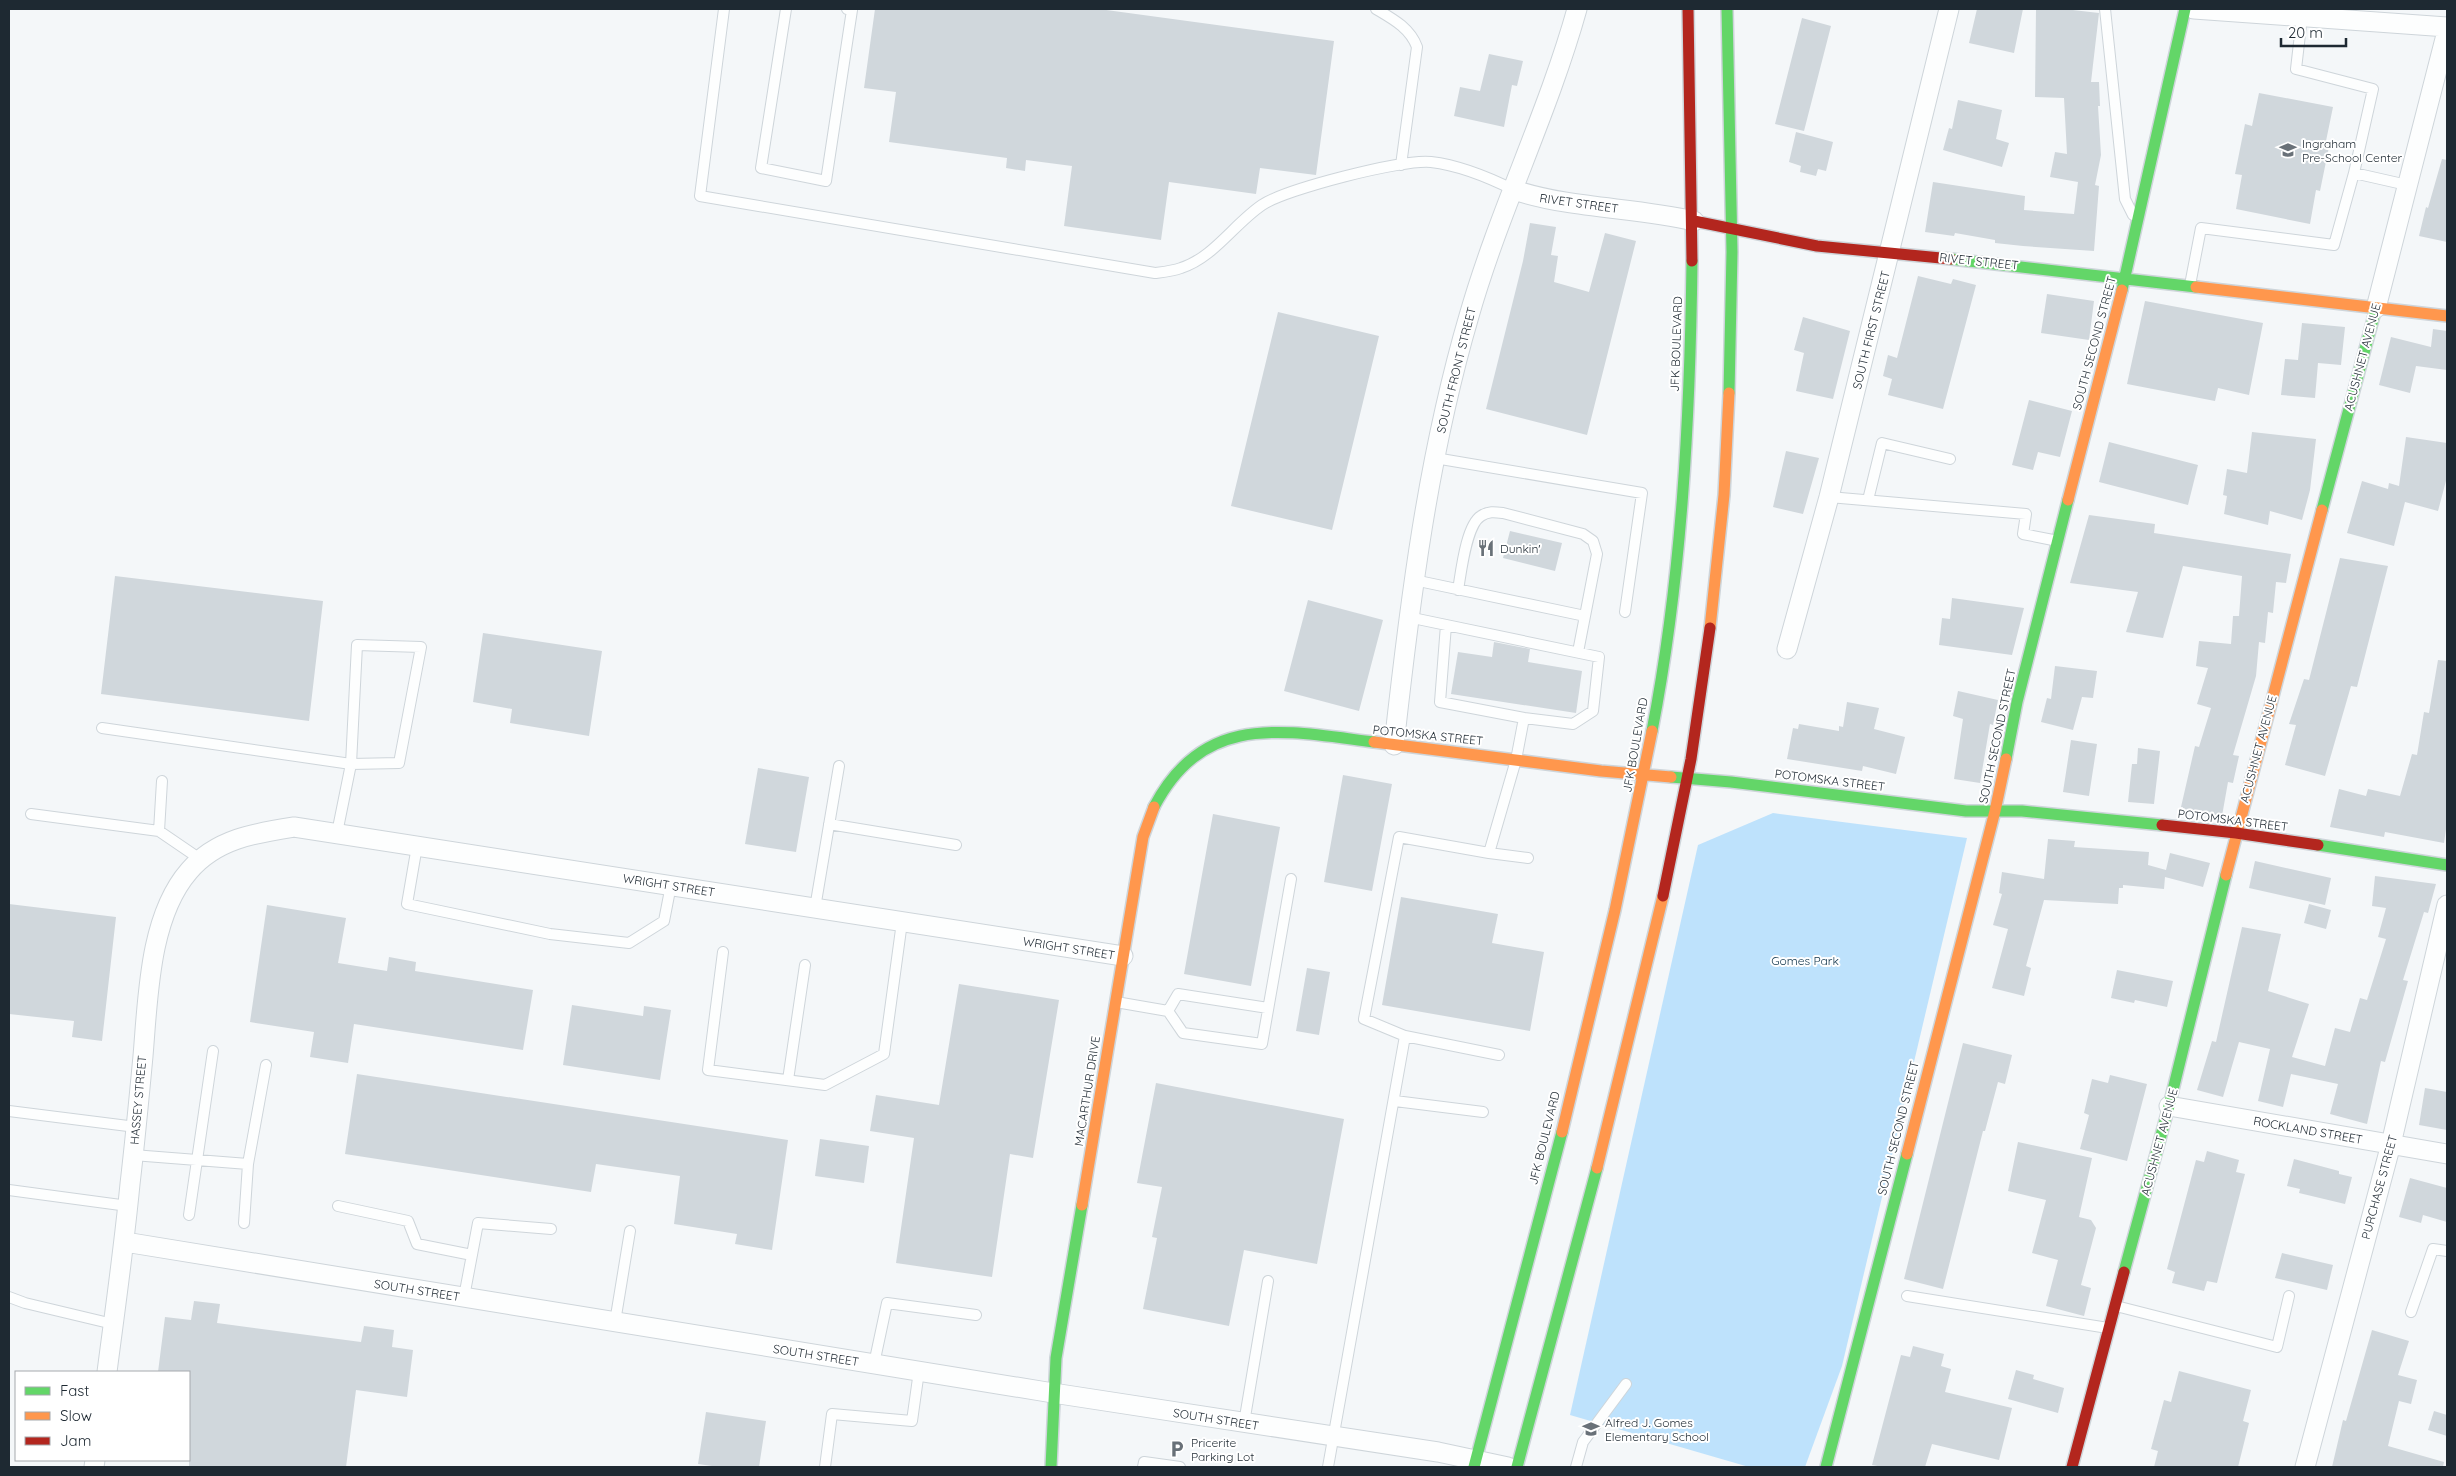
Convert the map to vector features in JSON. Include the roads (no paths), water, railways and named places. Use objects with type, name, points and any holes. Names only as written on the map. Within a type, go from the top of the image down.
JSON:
[{"type":"street","name":"SOUTH FRONT STREET","points":[[1394,745],[1408,617],[1435,458],[1470,314],[1578,9]]},
{"type":"street","name":"JFK BOULEVARD","points":[[1475,1464],[1603,962],[1655,720],[1679,538],[1690,374],[1694,221],[1688,9]]},
{"type":"street","points":[[1517,1467],[1648,968],[1688,778],[1707,651],[1716,572],[1731,377],[1733,231],[1727,9]]},
{"type":"street","name":"SOUTH FIRST STREET","points":[[1786,649],[1829,497],[1891,252],[1949,9]]},
{"type":"street","name":"SOUTH SECOND STREET","points":[[1826,1467],[1995,811],[2017,702],[2125,278],[2185,9]]},
{"type":"street","points":[[2194,9],[2447,27]]},
{"type":"street","name":"ACUSHNET AVENUE","points":[[2072,1467],[2169,1106],[2236,833],[2376,308],[2447,31]]},
{"type":"street","name":"RIVET STREET","points":[[1514,190],[1551,201],[1668,215],[1774,239],[1867,252],[1891,252],[2447,316]]},
{"type":"street","name":"POTOMSKA STREET","points":[[1211,745],[1239,734],[1271,731],[1966,810],[2236,833],[2447,865]]},
{"type":"street","name":"MACARTHUR DRIVE","points":[[1051,1467],[1056,1358],[1143,837],[1154,803],[1162,788],[1185,762],[1211,745]]},
{"type":"street","name":"WRIGHT STREET","points":[[216,848],[242,837],[294,827],[1123,956]]},
{"type":"street","name":"HASSEY STREET","points":[[107,1371],[125,1242],[148,996],[158,934],[176,889],[200,859],[216,848]]},
{"type":"street","name":"PURCHASE STREET","points":[[2305,1467],[2391,1144],[2447,905]]},
{"type":"street","name":"ROCKLAND STREET","points":[[2169,1106],[2447,1154]]},
{"type":"street","name":"SOUTH STREET","points":[[125,1242],[1334,1437],[1475,1464],[1508,1467]]},
{"type":"lane","points":[[724,9],[700,196],[1155,273],[1181,268],[1202,257],[1248,215],[1264,204],[1283,195],[1401,165],[1414,162],[1432,162],[1492,179],[1514,190]]},
{"type":"lane","points":[[786,9],[761,168],[826,181],[852,10],[846,9]]},
{"type":"lane","points":[[1376,9],[1402,26],[1413,36],[1418,47],[1401,165]]},
{"type":"lane","points":[[2105,9],[2125,199],[2137,223]]},
{"type":"lane","points":[[2190,285],[2201,228],[2334,245],[2354,173],[2373,89],[2296,69],[2302,16]]},
{"type":"lane","points":[[2354,173],[2407,185]]},
{"type":"lane","points":[[1868,500],[1882,443],[1950,459]]},
{"type":"lane","points":[[1435,458],[1642,492],[1625,612]]},
{"type":"lane","points":[[1829,497],[2026,514],[2023,534],[2059,542]]},
{"type":"lane","points":[[1458,590],[1472,525],[1480,516],[1492,512],[1504,513],[1583,534],[1593,541],[1597,554],[1578,652]]},
{"type":"lane","points":[[1414,580],[1585,616]]},
{"type":"lane","points":[[1408,617],[1599,657],[1593,711],[1573,724],[1524,718],[1440,702],[1446,625]]},
{"type":"lane","points":[[102,728],[351,764],[399,763],[421,647],[357,645],[351,764],[337,833]]},
{"type":"lane","points":[[1489,852],[1516,760],[1524,718]]},
{"type":"lane","points":[[815,908],[839,766]]},
{"type":"lane","points":[[159,831],[162,782]]},
{"type":"lane","points":[[30,814],[159,831],[200,859]]},
{"type":"lane","points":[[829,824],[956,845]]},
{"type":"lane","points":[[1500,1055],[1405,1036],[1364,1019],[1399,837],[1528,858]]},
{"type":"lane","points":[[417,846],[407,904],[550,934],[629,943],[664,921],[671,886]]},
{"type":"lane","points":[[1116,1002],[1168,1010],[1183,1033],[1262,1044],[1291,879]]},
{"type":"lane","points":[[723,952],[708,1070],[825,1084],[884,1054],[902,922]]},
{"type":"lane","points":[[788,1080],[805,965]]},
{"type":"lane","points":[[1168,1010],[1178,994],[1268,1008]]},
{"type":"lane","points":[[1328,1467],[1395,1101],[1405,1036]]},
{"type":"lane","points":[[189,1215],[213,1051]]},
{"type":"lane","points":[[244,1223],[248,1164],[266,1065]]},
{"type":"lane","points":[[1395,1101],[1483,1112]]},
{"type":"lane","points":[[9,1111],[136,1127]]},
{"type":"lane","points":[[133,1155],[248,1164]]},
{"type":"lane","points":[[9,1190],[128,1206]]},
{"type":"lane","points":[[338,1206],[408,1221],[417,1244],[472,1255]]},
{"type":"lane","points":[[464,1297],[478,1223],[551,1229]]},
{"type":"lane","points":[[615,1322],[630,1231]]},
{"type":"lane","points":[[2411,1312],[2432,1249],[2447,1252]]},
{"type":"lane","points":[[1244,1423],[1268,1281]]},
{"type":"lane","points":[[1907,1296],[2109,1328]]},
{"type":"lane","points":[[2115,1306],[2276,1347],[2289,1296]]},
{"type":"lane","points":[[9,1297],[25,1303],[113,1324]]},
{"type":"lane","points":[[874,1364],[887,1303],[976,1316]]},
{"type":"lane","points":[[825,1467],[832,1414],[912,1421],[919,1371]]},
{"type":"lane","points":[[1576,1467],[1583,1442],[1626,1384]]},
{"type":"lane","points":[[1143,1467],[1144,1462],[1180,1467]]},
{"type":"place","name":"Ingraham Pre-School Center","points":[[2288,150]]},
{"type":"place","name":"Dunkin'","points":[[1486,548]]},
{"type":"place","name":"Alfred J. Gomes Elementary School","points":[[1591,1429]]},
{"type":"place","name":"Pricerite Parking Lot","points":[[1177,1449]]},
{"type":"park label","name":"Gomes Park","points":[[1805,960]]}]
